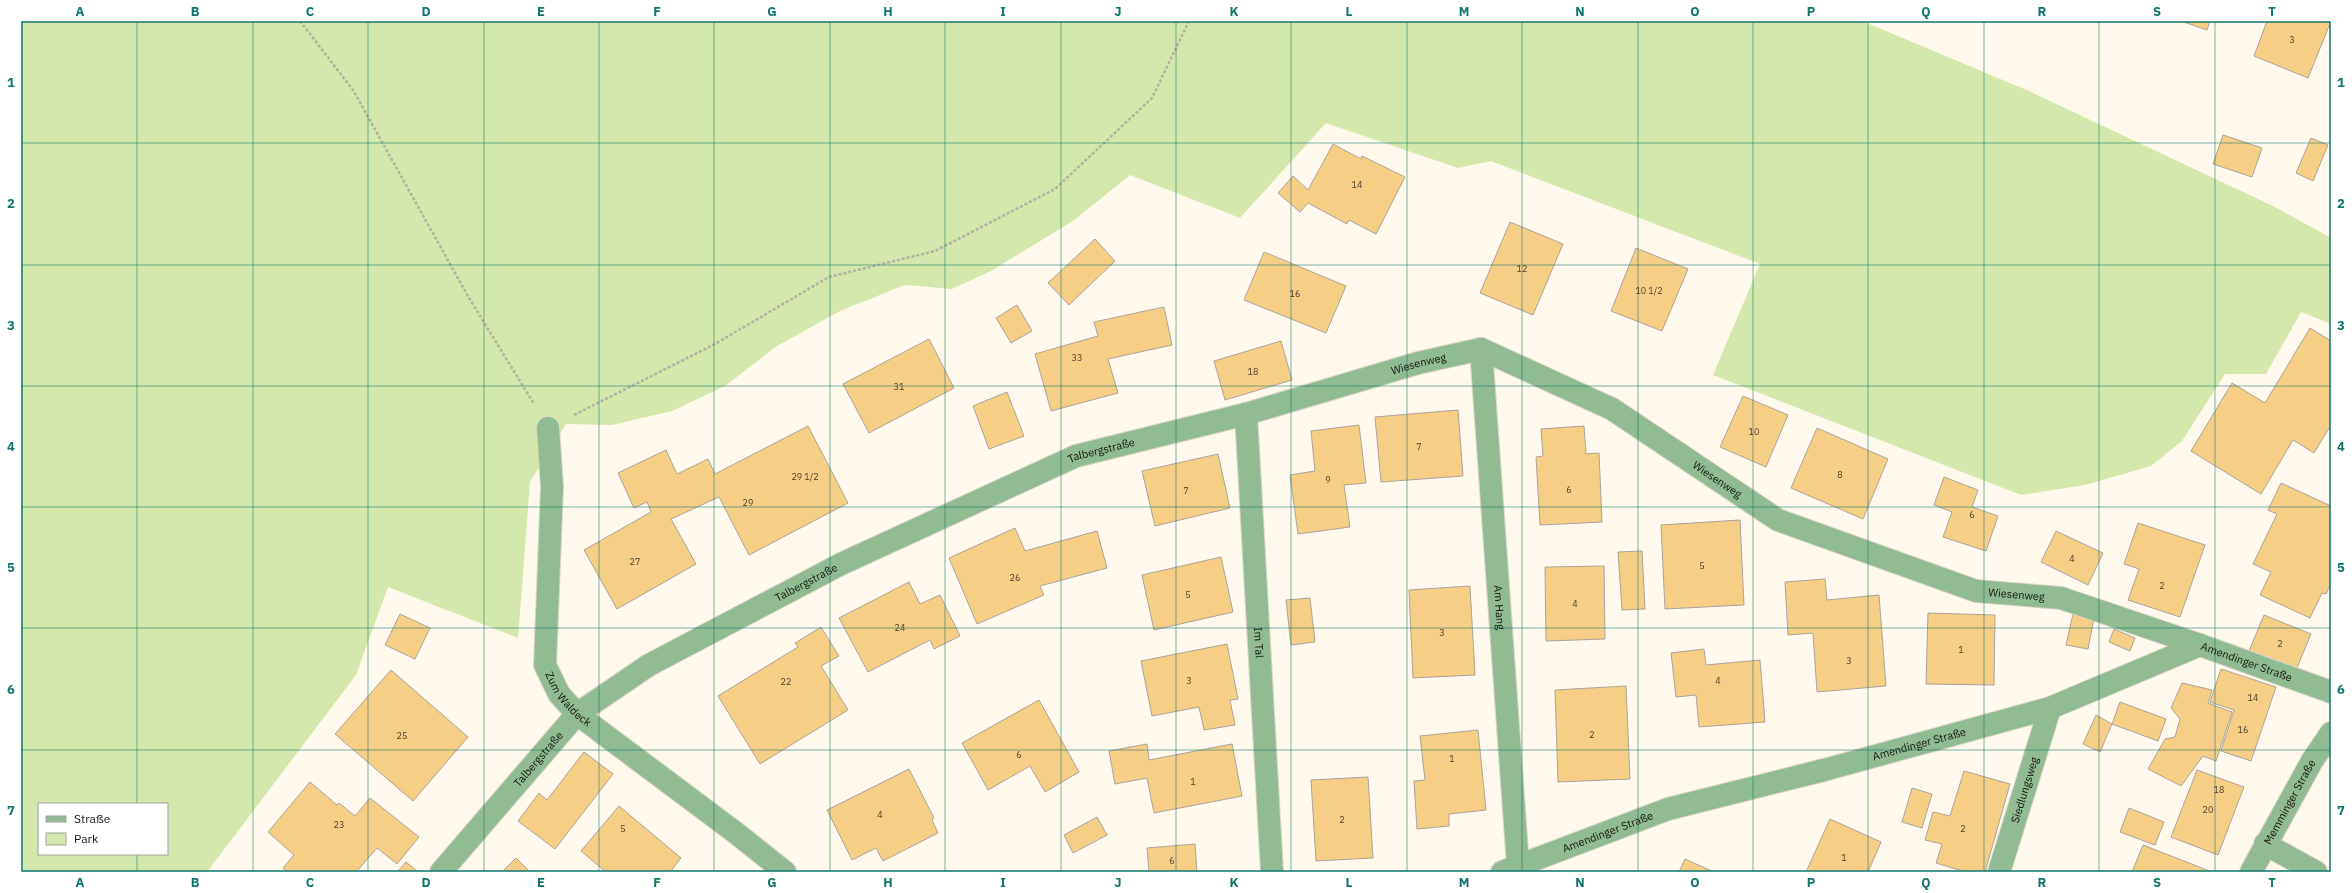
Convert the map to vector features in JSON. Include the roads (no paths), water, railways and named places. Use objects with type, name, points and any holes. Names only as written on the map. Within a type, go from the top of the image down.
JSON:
[{"type":"street","name":"Wiesenweg","points":[[1246,414],[1418,363],[1481,349],[1612,409],[1778,520],[1976,591],[2061,598],[2200,645]]},
{"type":"street","name":"Am Hang","points":[[1481,349],[1510,869]]},
{"type":"street","name":"Talbergstraße","points":[[441,872],[577,714],[649,665],[841,564],[1076,456],[1246,414]]},
{"type":"street","name":"Im Tal","points":[[1246,414],[1272,872]]},
{"type":"street","name":"Zum Waldeck","points":[[548,428],[552,487],[545,665],[559,694],[577,714],[786,872]]},
{"type":"street","name":"Amendinger Straße","points":[[1510,869],[1668,809],[1824,770],[2050,708],[2200,645],[2331,692]]},
{"type":"street","name":"Siedlungsweg","points":[[1999,872],[2050,708]]},
{"type":"street","name":"Memminger Straße","points":[[2251,872],[2265,844],[2312,761],[2331,733]]},
{"type":"street","points":[[2265,844],[2316,872]]}]
